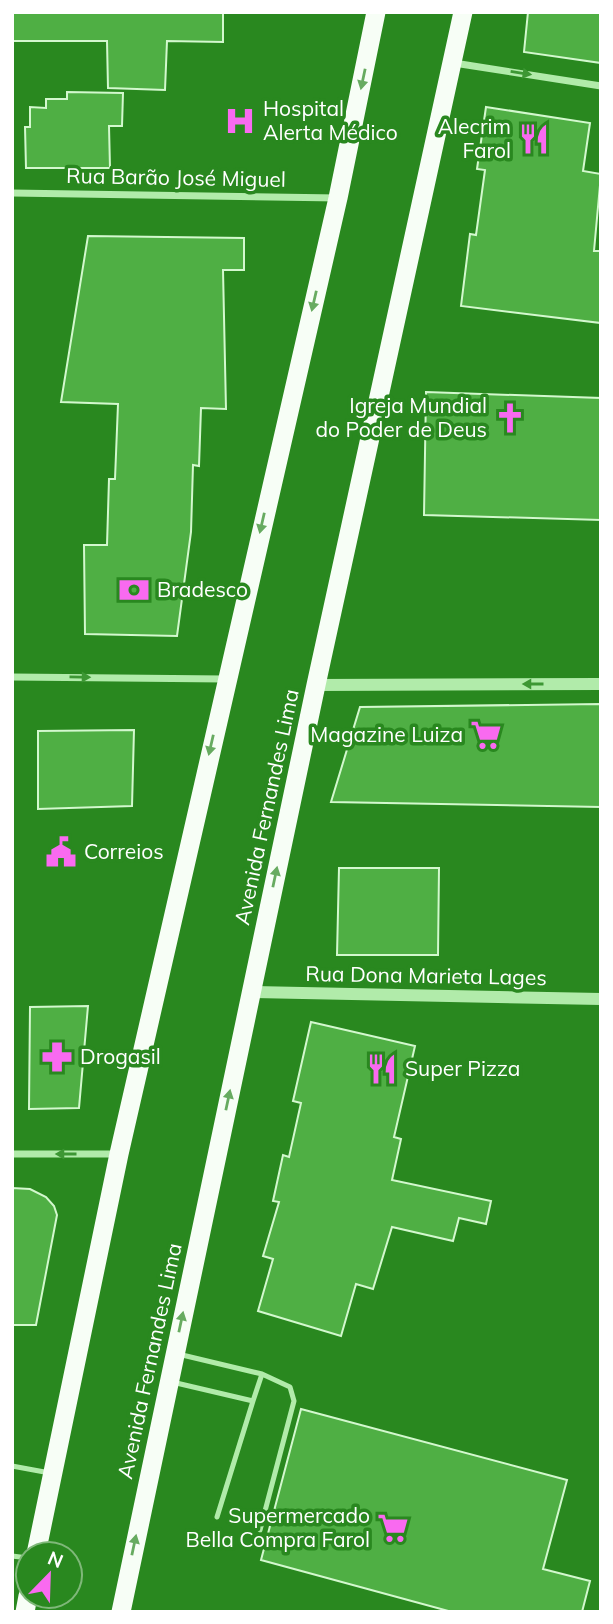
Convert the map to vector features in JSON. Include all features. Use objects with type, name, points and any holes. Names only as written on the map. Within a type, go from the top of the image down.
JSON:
[{"type":"highway","points":[[39,1540],[119,1154],[338,198],[376,12]]},
{"type":"highway","name":"Avenida Fernandes Lima","points":[[121,1612],[316,685],[463,12]]},
{"type":"street","points":[[453,63],[601,86]]},
{"type":"street","name":"Rua Barão José Miguel","points":[[12,193],[338,198]]},
{"type":"street","points":[[12,677],[226,679]]},
{"type":"street","points":[[316,685],[601,684]]},
{"type":"street","name":"Rua Dona Marieta Lages","points":[[251,992],[601,999]]},
{"type":"street","points":[[12,1154],[119,1154]]},
{"type":"lane","points":[[175,1353],[262,1374],[290,1387],[293,1401],[260,1530]]},
{"type":"lane","points":[[217,1517],[262,1374]]},
{"type":"lane","points":[[169,1381],[253,1401]]},
{"type":"lane","points":[[12,1466],[53,1474]]},
{"type":"building","points":[[12,12],[223,12],[223,42],[167,41],[165,90],[108,88],[107,41],[12,41]]},
{"type":"building","points":[[528,12],[601,12],[601,63],[524,52]]},
{"type":"building","points":[[67,92],[123,93],[122,126],[109,126],[110,168],[26,168],[25,127],[30,127],[30,107],[46,108],[46,99],[67,99]]},
{"type":"building","points":[[486,107],[590,123],[583,171],[601,174],[594,251],[601,251],[601,323],[461,306],[470,234],[476,235],[485,170],[477,169]]},
{"type":"building","points":[[88,236],[244,238],[244,270],[223,270],[226,409],[201,408],[199,466],[193,465],[191,532],[177,636],[85,634],[84,545],[107,545],[109,479],[115,479],[118,404],[61,402]]},
{"type":"building","name":"Igreja Mundial do Poder de Deus","points":[[426,392],[601,398],[601,520],[424,515]]},
{"type":"building","name":"Magazine Luiza","points":[[600,704],[601,807],[331,802],[360,707]]},
{"type":"building","points":[[134,730],[132,806],[38,809],[38,731]]},
{"type":"building","points":[[339,868],[439,868],[438,955],[337,955]]},
{"type":"building","name":"Drogasil","points":[[88,1006],[79,1108],[29,1109],[30,1007]]},
{"type":"building","points":[[311,1022],[415,1046],[394,1137],[401,1139],[392,1180],[491,1201],[486,1224],[459,1218],[453,1241],[392,1227],[373,1289],[356,1284],[341,1336],[258,1311],[273,1259],[263,1256],[279,1202],[273,1201],[283,1155],[289,1157],[301,1103],[293,1101]]},
{"type":"building","points":[[12,1188],[30,1189],[46,1197],[54,1206],[57,1215],[36,1325],[12,1325]]},
{"type":"building","points":[[301,1409],[567,1480],[543,1569],[590,1581],[582,1612],[452,1612],[261,1560]]},
{"type":"place","name":"Hospital Alerta Médico","points":[[240,121]]},
{"type":"place","name":"Alecrim Farol","points":[[534,139]]},
{"type":"place","name":"Igreja Mundial do Poder de Deus","points":[[510,418]]},
{"type":"place","name":"Bradesco","points":[[134,590]]},
{"type":"place","name":"Magazine Luiza","points":[[486,735]]},
{"type":"place","name":"Correios","points":[[61,852]]},
{"type":"place","name":"Drogasil","points":[[57,1057]]},
{"type":"place","name":"Super Pizza","points":[[382,1069]]},
{"type":"place","name":"Supermercado Bella Compra Farol","points":[[393,1528]]}]
